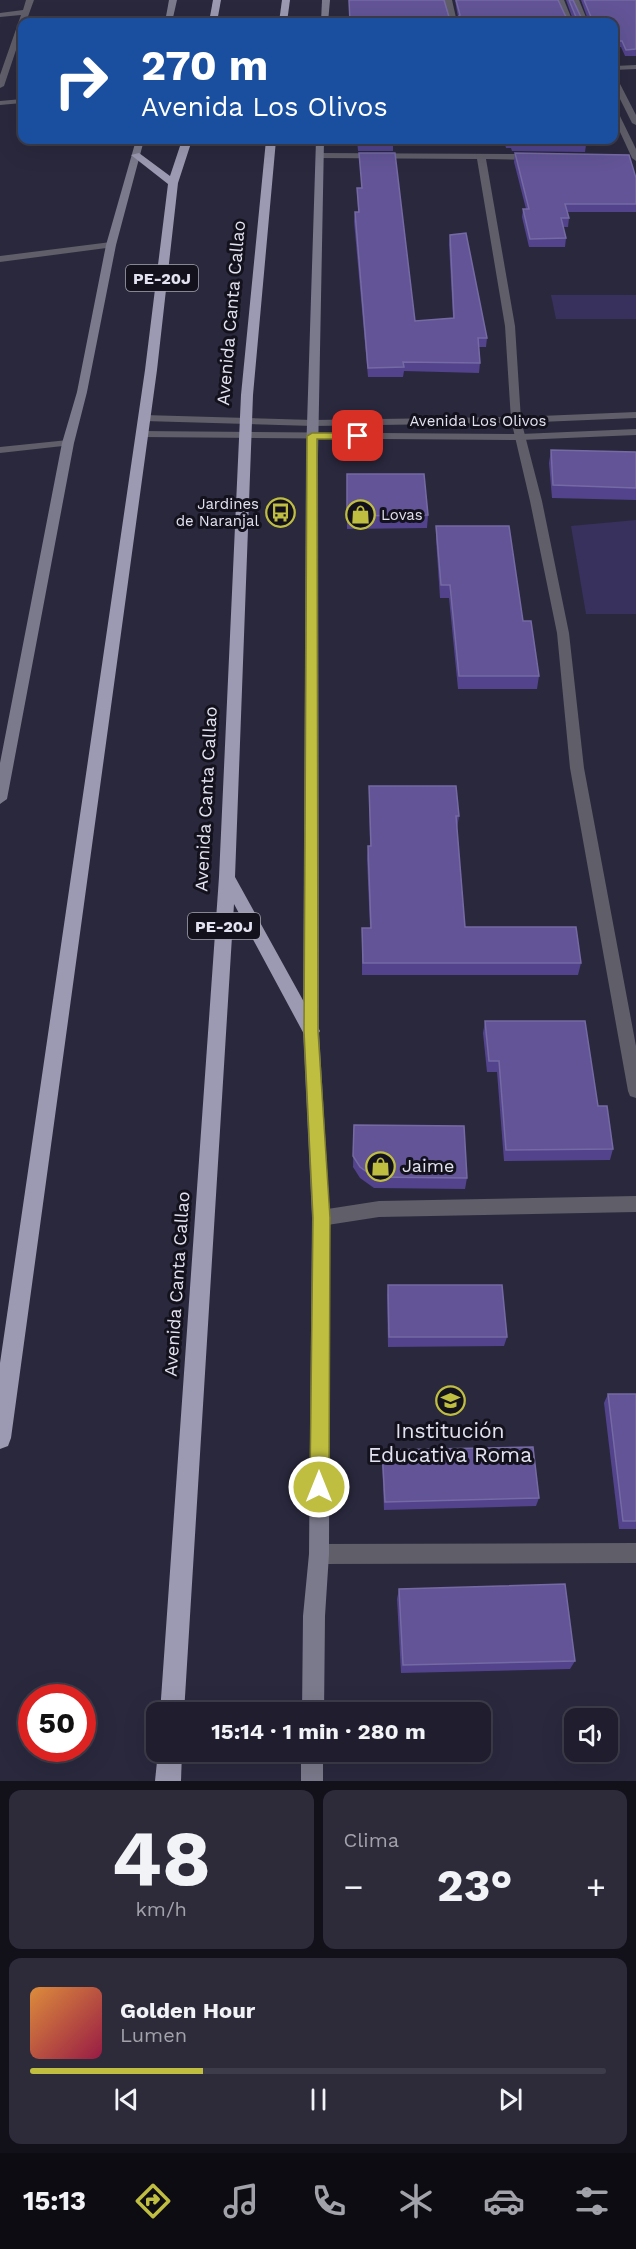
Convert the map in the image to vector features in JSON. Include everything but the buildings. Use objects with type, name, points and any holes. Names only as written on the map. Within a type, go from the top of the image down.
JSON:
[{"type":"highway","points":[[214,18],[217,0]]},
{"type":"highway","points":[[284,18],[286,0]]},
{"type":"highway","name":"PE-20J","points":[[0,1437],[142,426],[173,183],[186,144]]},
{"type":"highway","name":"Avenida Canta Callao","points":[[173,1702],[227,877],[246,427],[271,144]]},
{"type":"highway","points":[[136,155],[173,183]]},
{"type":"highway","points":[[227,877],[311,1031]]},
{"type":"highway","points":[[168,1781],[169,1762]]},
{"type":"main road","points":[[169,18],[173,0]]},
{"type":"main road","points":[[325,18],[326,0]]},
{"type":"main road","points":[[0,799],[68,443],[82,392],[111,245],[139,144]]},
{"type":"main road","points":[[313,1702],[314,1616],[319,1554],[321,1218],[311,1031],[313,429],[320,144]]},
{"type":"main road","points":[[312,1762],[312,1781]]},
{"type":"street","points":[[24,18],[30,0]]},
{"type":"street","points":[[448,0],[453,18]]},
{"type":"street","points":[[560,0],[568,18]]},
{"type":"street","points":[[575,0],[583,18]]},
{"type":"street","points":[[0,15],[26,12]]},
{"type":"street","points":[[0,86],[18,35]]},
{"type":"street","points":[[618,68],[636,67]]},
{"type":"street","points":[[618,96],[636,123]]},
{"type":"street","points":[[0,103],[18,101]]},
{"type":"street","points":[[618,121],[633,157]]},
{"type":"street","points":[[320,156],[539,157]]},
{"type":"street","points":[[482,157],[510,326],[516,420],[563,633],[577,768],[636,1091]]},
{"type":"street","points":[[0,259],[111,245]]},
{"type":"street","name":"Avenida Los Olivos","points":[[313,429],[636,416]]},
{"type":"street","name":"Avenida Los Olivos","points":[[142,426],[246,427],[521,437],[636,432]]},
{"type":"street","points":[[0,450],[68,443]]},
{"type":"street","points":[[321,1218],[379,1209],[636,1204]]},
{"type":"street","points":[[319,1554],[636,1553]]},
{"type":"shaded area","points":[[551,295],[636,295],[636,319],[556,319]]},
{"type":"shaded area","points":[[636,520],[636,614],[586,614],[571,526]]},
{"type":"place","name":"Jardines de Naranjal","points":[[280,513]]},
{"type":"place","name":"Lovas","points":[[360,515]]},
{"type":"place","name":"Jaime","points":[[381,1166]]},
{"type":"place","name":"Institución Educativa Roma","points":[[450,1400]]},
{"type":"route","points":[[319,1487],[321,1218],[311,1031],[312,436],[358,436]]}]
